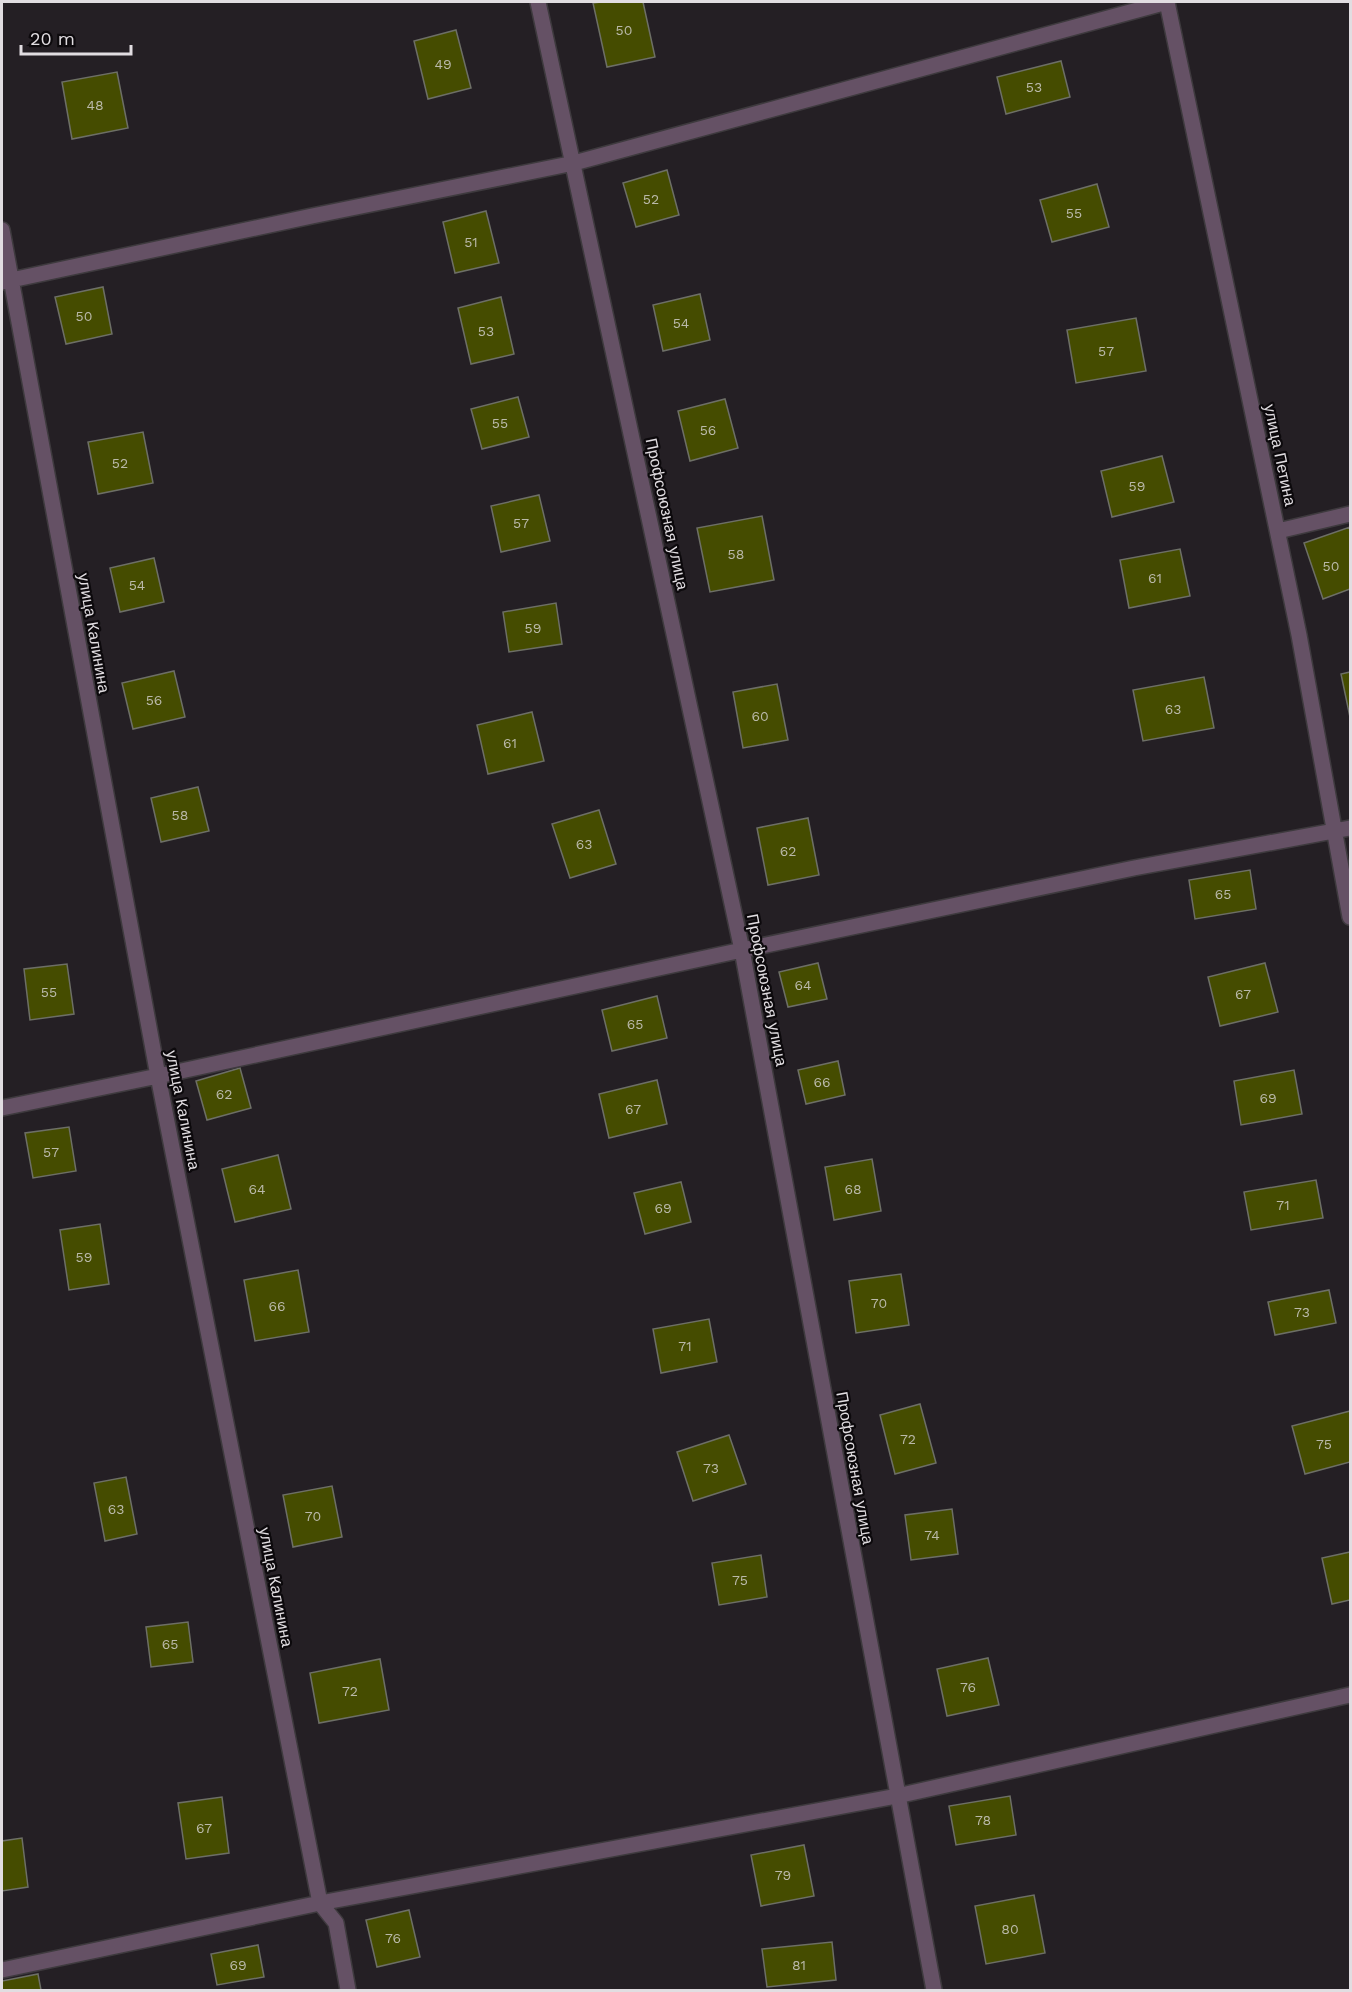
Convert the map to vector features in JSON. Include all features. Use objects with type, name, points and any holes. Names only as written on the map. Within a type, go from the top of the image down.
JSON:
[{"type":"street","name":"Профсоюзная улица","points":[[538,2],[742,950],[934,1990]]},
{"type":"street","points":[[6,281],[312,216],[574,164],[1167,2]]},
{"type":"street","name":"улица Петина","points":[[1167,2],[1278,531],[1350,917]]},
{"type":"street","name":"улица Калинина","points":[[2,230],[6,281],[158,1076],[320,1903],[336,1923],[348,1990]]},
{"type":"street","points":[[1278,531],[1350,514]]},
{"type":"street","points":[[2,1108],[1134,868],[1350,828]]},
{"type":"street","points":[[2,1970],[320,1903],[897,1796],[1350,1695]]},
{"type":"building","points":[[643,2],[655,57],[607,67],[593,3]]},
{"type":"building","points":[[456,30],[471,88],[428,99],[414,41]]},
{"type":"building","points":[[1061,61],[1070,97],[1006,114],[997,77]]},
{"type":"building","points":[[117,72],[128,128],[72,139],[62,82]]},
{"type":"building","points":[[667,170],[679,215],[636,227],[623,183]]},
{"type":"building","points":[[1097,184],[1109,227],[1052,242],[1040,200]]},
{"type":"building","points":[[486,211],[499,263],[455,273],[443,222]]},
{"type":"building","points":[[103,287],[112,334],[66,344],[55,297]]},
{"type":"building","points":[[700,294],[710,340],[663,351],[653,305]]},
{"type":"building","points":[[501,297],[514,354],[471,364],[458,308]]},
{"type":"building","points":[[1136,318],[1146,371],[1076,383],[1067,330]]},
{"type":"building","points":[[518,397],[529,437],[482,449],[471,409]]},
{"type":"building","points":[[725,399],[738,448],[690,461],[678,411]]},
{"type":"building","points":[[143,432],[153,483],[98,494],[88,442]]},
{"type":"building","points":[[1162,456],[1174,502],[1112,517],[1101,471]]},
{"type":"building","points":[[539,495],[550,541],[501,552],[491,506]]},
{"type":"building","points":[[762,516],[774,580],[710,592],[697,528]]},
{"type":"building","points":[[1350,527],[1350,589],[1323,599],[1304,543]]},
{"type":"building","points":[[1180,549],[1190,596],[1129,608],[1120,560]]},
{"type":"building","points":[[154,558],[164,602],[120,612],[110,568]]},
{"type":"building","points":[[556,603],[562,644],[509,652],[503,612]]},
{"type":"building","points":[[174,671],[185,717],[133,729],[122,683]]},
{"type":"building","points":[[1350,672],[1350,717],[1341,674]]},
{"type":"building","points":[[1204,677],[1214,728],[1143,741],[1133,690]]},
{"type":"building","points":[[777,684],[788,740],[743,748],[733,692]]},
{"type":"building","points":[[532,712],[544,761],[488,774],[477,725]]},
{"type":"building","points":[[198,787],[209,831],[161,842],[151,798]]},
{"type":"building","points":[[599,810],[616,864],[570,878],[552,824]]},
{"type":"building","points":[[808,818],[819,875],[768,885],[757,828]]},
{"type":"building","points":[[1250,870],[1256,909],[1195,919],[1189,880]]},
{"type":"building","points":[[818,963],[827,999],[788,1007],[779,972]]},
{"type":"building","points":[[1265,963],[1278,1012],[1220,1026],[1208,977]]},
{"type":"building","points":[[67,964],[74,1014],[30,1020],[24,969]]},
{"type":"building","points":[[657,996],[667,1038],[612,1051],[602,1010]]},
{"type":"building","points":[[838,1061],[845,1095],[806,1104],[798,1070]]},
{"type":"building","points":[[240,1068],[251,1108],[207,1120],[196,1081]]},
{"type":"building","points":[[1294,1070],[1302,1114],[1241,1125],[1234,1081]]},
{"type":"building","points":[[657,1080],[667,1124],[609,1138],[599,1094]]},
{"type":"building","points":[[69,1127],[76,1171],[33,1178],[25,1133]]},
{"type":"building","points":[[278,1155],[291,1209],[235,1222],[222,1169]]},
{"type":"building","points":[[872,1159],[881,1211],[834,1220],[825,1167]]},
{"type":"building","points":[[1316,1180],[1323,1218],[1251,1230],[1244,1192]]},
{"type":"building","points":[[681,1182],[691,1222],[645,1234],[634,1193]]},
{"type":"building","points":[[100,1224],[109,1284],[69,1290],[60,1230]]},
{"type":"building","points":[[298,1270],[309,1332],[255,1341],[244,1280]]},
{"type":"building","points":[[901,1274],[909,1325],[856,1333],[849,1281]]},
{"type":"building","points":[[1329,1290],[1336,1323],[1275,1335],[1268,1302]]},
{"type":"building","points":[[709,1319],[717,1362],[661,1373],[653,1329]]},
{"type":"building","points":[[920,1404],[936,1463],[895,1474],[880,1415]]},
{"type":"building","points":[[1350,1411],[1350,1462],[1305,1474],[1292,1426]]},
{"type":"building","points":[[729,1435],[746,1484],[693,1501],[677,1452]]},
{"type":"building","points":[[126,1477],[137,1534],[105,1541],[94,1483]]},
{"type":"building","points":[[332,1486],[342,1537],[293,1547],[283,1495]]},
{"type":"building","points":[[952,1509],[958,1554],[911,1560],[905,1515]]},
{"type":"building","points":[[1350,1552],[1350,1600],[1332,1604],[1322,1558]]},
{"type":"building","points":[[761,1555],[767,1597],[719,1605],[712,1563]]},
{"type":"building","points":[[188,1622],[193,1662],[151,1667],[146,1627]]},
{"type":"building","points":[[988,1658],[999,1705],[947,1716],[937,1669]]},
{"type":"building","points":[[380,1659],[389,1710],[319,1723],[310,1673]]},
{"type":"building","points":[[1010,1796],[1016,1835],[956,1845],[949,1806]]},
{"type":"building","points":[[222,1797],[229,1853],[186,1859],[178,1803]]},
{"type":"building","points":[[22,1838],[28,1887],[2,1891],[2,1841]]},
{"type":"building","points":[[804,1845],[814,1896],[761,1906],[751,1855]]},
{"type":"building","points":[[1034,1895],[1045,1953],[986,1964],[975,1906]]},
{"type":"building","points":[[409,1910],[420,1957],[377,1967],[366,1920]]},
{"type":"building","points":[[832,1942],[836,1980],[767,1987],[762,1949]]},
{"type":"building","points":[[258,1945],[264,1977],[217,1985],[211,1954]]},
{"type":"building","points":[[38,1974],[41,1990],[2,1990],[2,1981]]}]
